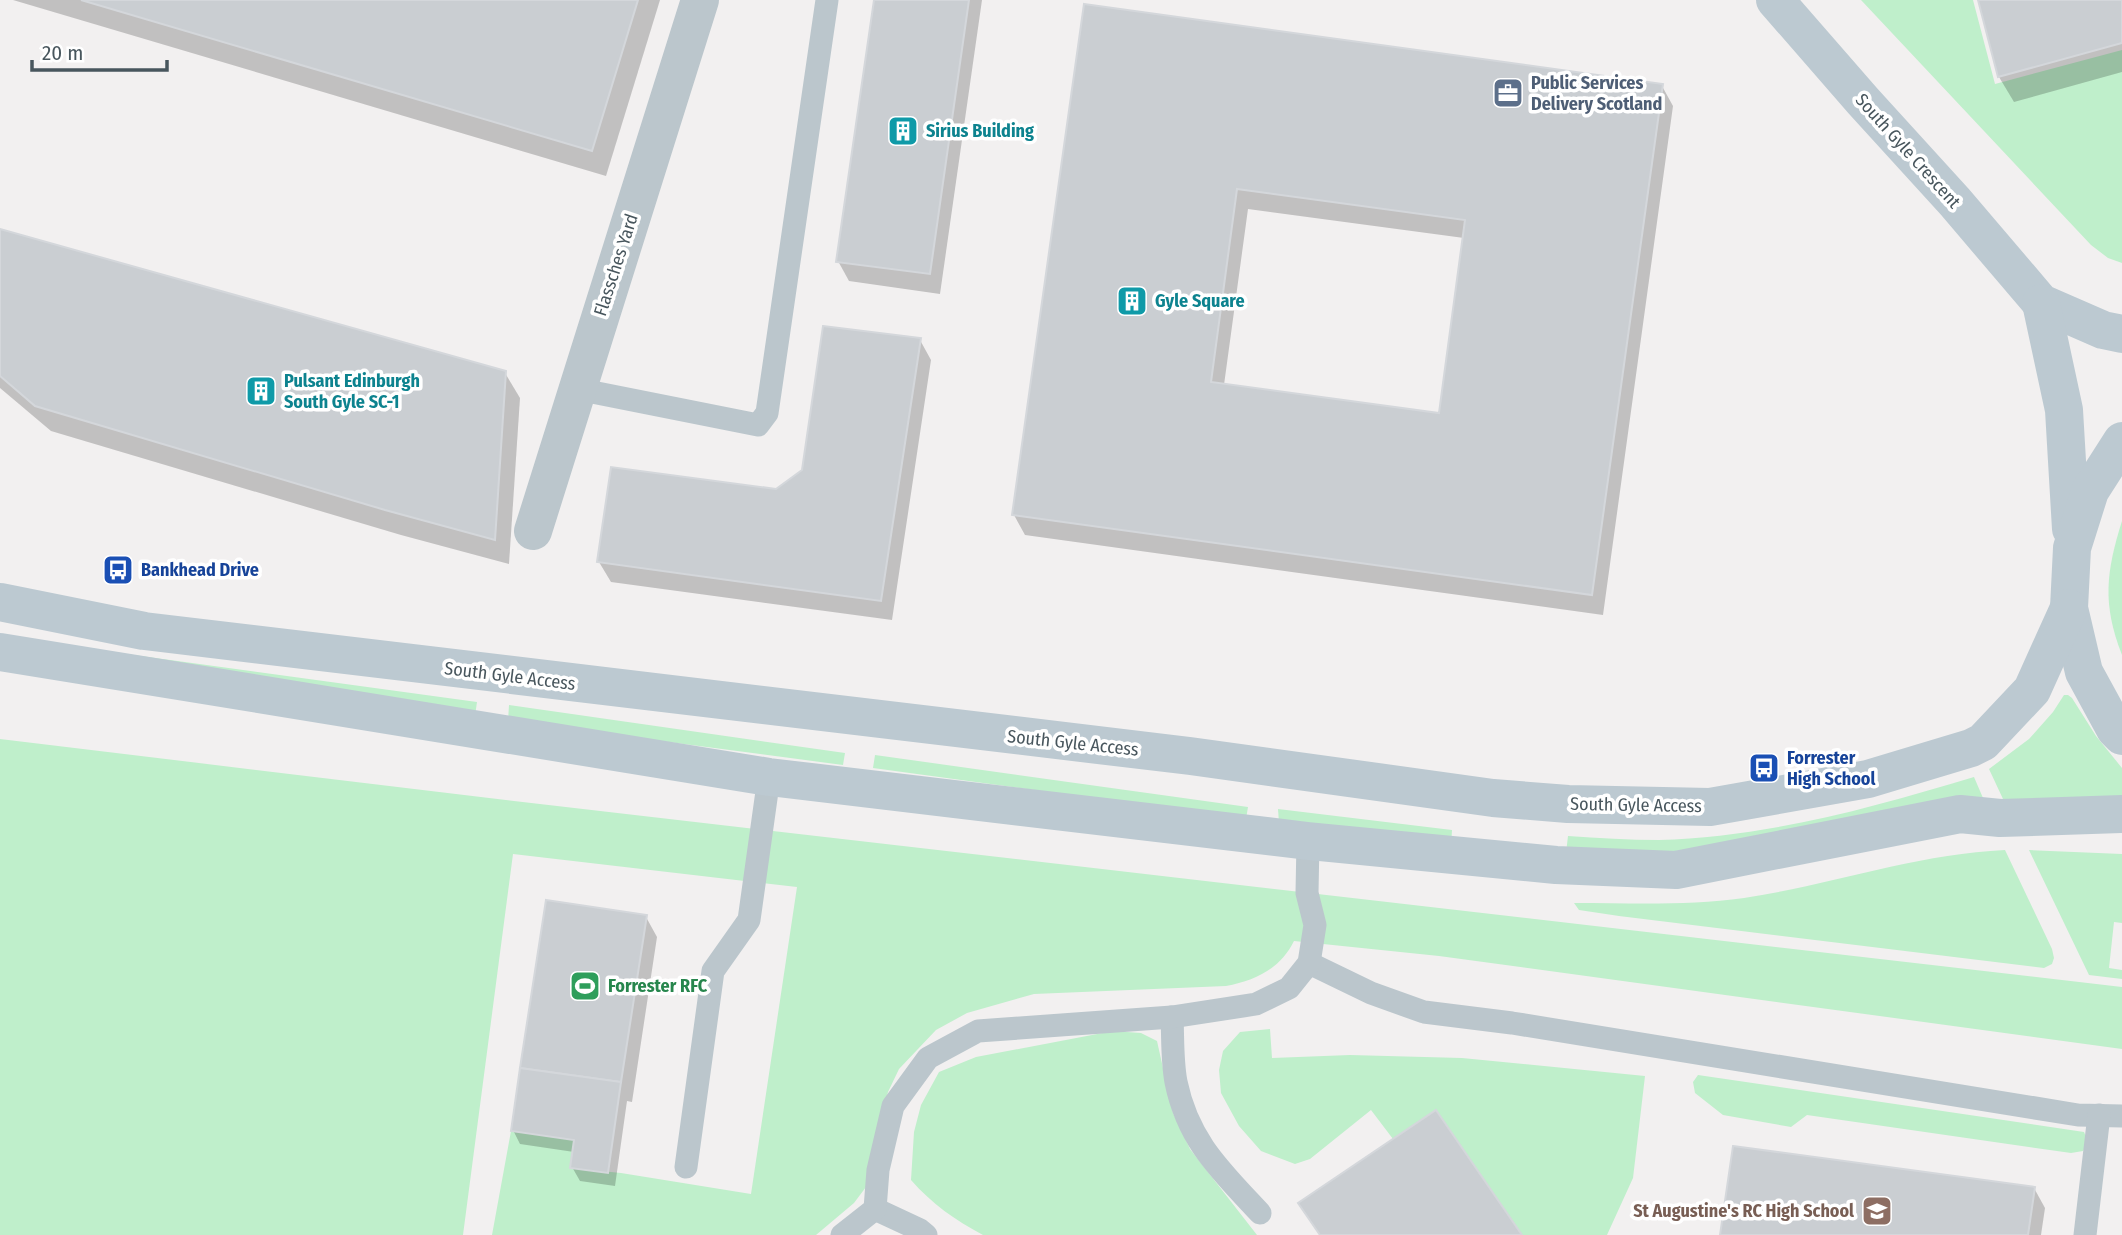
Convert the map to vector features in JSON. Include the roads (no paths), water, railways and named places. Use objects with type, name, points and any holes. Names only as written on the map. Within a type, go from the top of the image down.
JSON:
[{"type":"street","name":"Flassches Yard","points":[[533,531],[700,0]]},
{"type":"street","name":"South Gyle Crescent","points":[[1775,0],[2041,303],[2103,330],[2122,334]]},
{"type":"street","name":"South Gyle Crescent","points":[[2041,303],[2064,410],[2072,548]]},
{"type":"street","points":[[2122,441],[2090,491],[2072,548],[2069,608],[2084,672],[2115,729],[2122,736]]},
{"type":"street","name":"South Gyle Access","points":[[0,602],[144,631],[1190,756],[1493,798],[1567,804],[1710,807],[1868,779],[1983,742],[2032,690],[2069,608]]},
{"type":"street","points":[[0,652],[769,777],[1308,841],[1556,865],[1676,870],[1960,814],[2000,818],[2122,814]]},
{"type":"lane","points":[[577,389],[758,425],[767,413],[827,0]]},
{"type":"lane","points":[[686,1167],[713,971],[749,920],[769,777]]},
{"type":"lane","points":[[842,1235],[875,1209],[878,1170],[893,1106],[928,1058],[978,1031],[1172,1017],[1256,1004],[1289,988],[1309,963],[1315,925],[1307,893],[1308,841]]},
{"type":"lane","points":[[1309,963],[1371,993],[1424,1012],[1512,1023],[2078,1115],[2122,1116]]},
{"type":"lane","points":[[1172,1017],[1175,1080],[1185,1116],[1203,1151],[1260,1213]]},
{"type":"lane","points":[[2085,1235],[2099,1115]]},
{"type":"lane","points":[[875,1209],[926,1235]]},
{"type":"place","name":"Public Services Delivery Scotland","points":[[1508,93]]},
{"type":"place","name":"Sirius Building","points":[[903,131]]},
{"type":"place","name":"Gyle Square","points":[[1132,301]]},
{"type":"place","name":"Pulsant Edinburgh South Gyle SC-1","points":[[261,391]]},
{"type":"place","name":"Bankhead Drive","points":[[118,570]]},
{"type":"place","name":"Forrester High School","points":[[1764,768]]},
{"type":"place","name":"Forrester RFC","points":[[585,986]]},
{"type":"place","name":"St Augustine's RC High School","points":[[1877,1211]]}]
